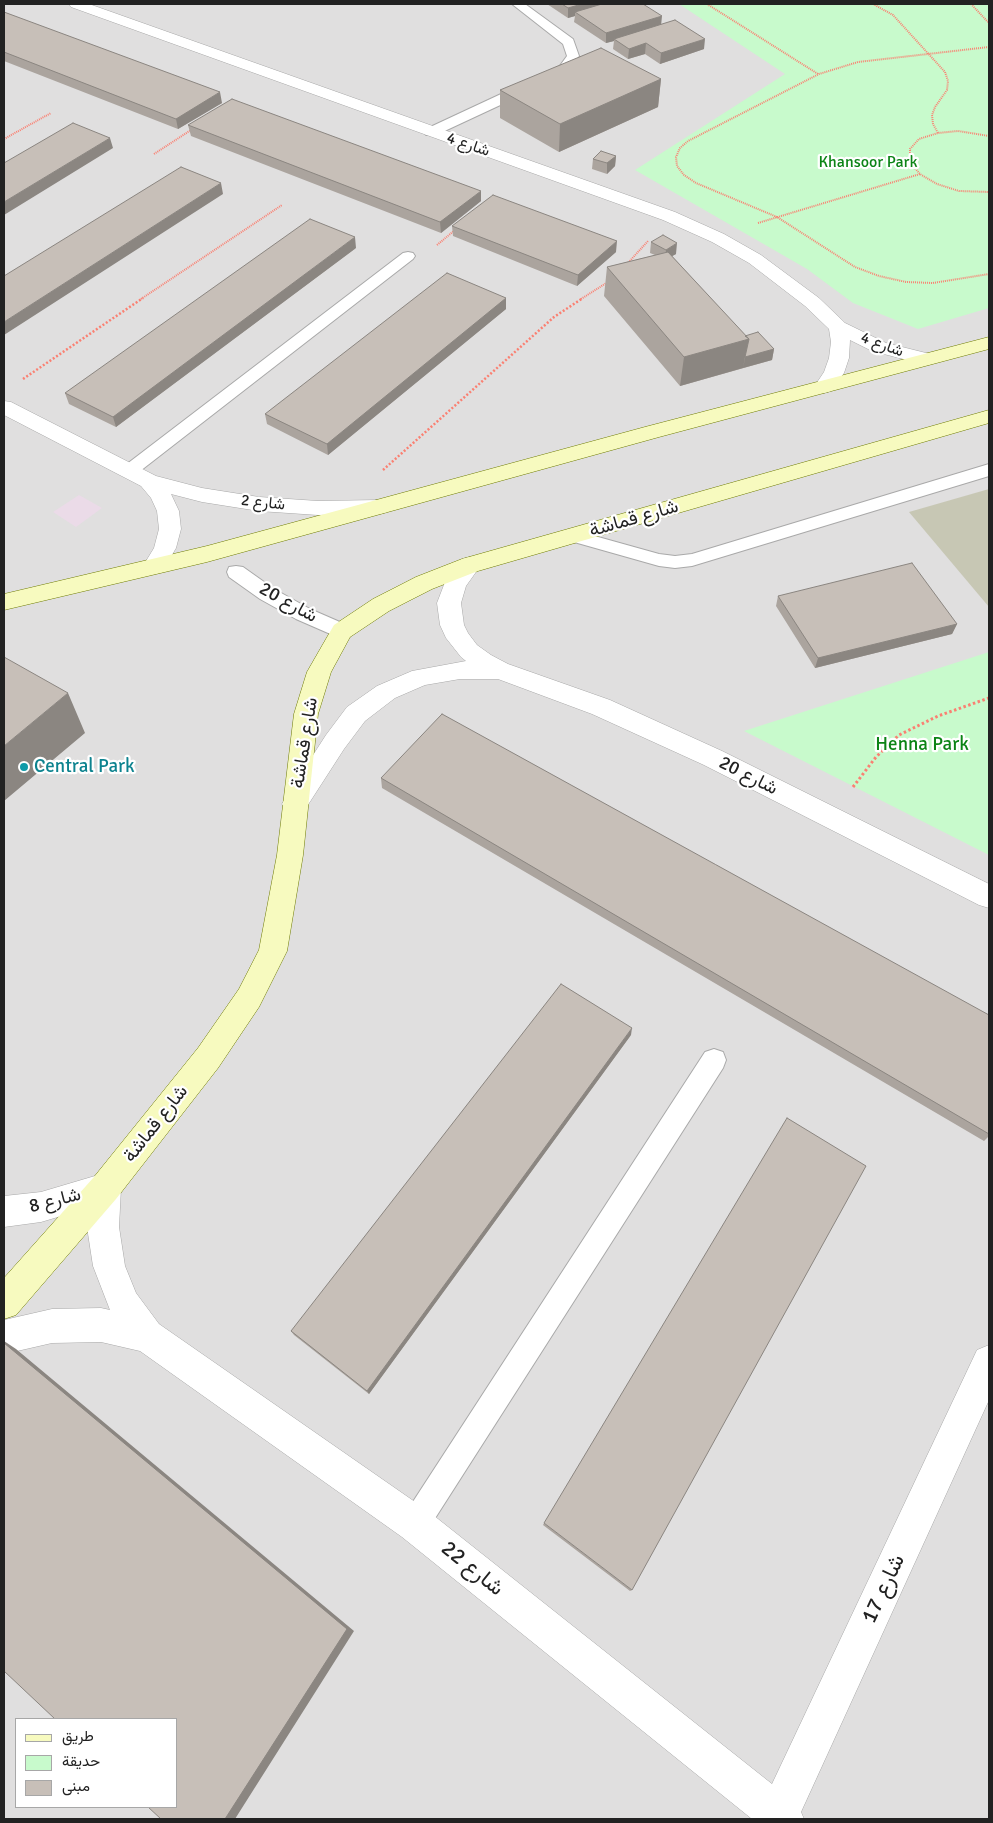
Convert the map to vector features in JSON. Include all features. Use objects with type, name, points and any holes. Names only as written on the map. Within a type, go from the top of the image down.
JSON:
[{"type":"street","name":"شارع 4","points":[[76,4],[669,216],[718,238],[755,259],[784,280],[838,327],[879,346],[927,359]]},
{"type":"street","name":"شارع 4","points":[[824,387],[834,373],[839,358],[841,342],[838,327]]},
{"type":"street","points":[[4,602],[154,566],[989,343]]},
{"type":"street","name":"شارع 2","points":[[4,407],[149,481],[202,495],[259,504],[318,508],[378,507]]},
{"type":"street","name":"شارع قماشة","points":[[4,1303],[106,1188],[213,1050],[249,998],[273,951],[285,891],[306,714],[319,672],[342,631],[390,600],[424,583],[470,566],[989,416]]},
{"type":"street","name":"شارع 2","points":[[149,481],[161,495],[168,511],[170,529],[165,548],[154,566]]},
{"type":"street","name":"شارع 20","points":[[470,566],[455,583],[449,604],[452,625],[458,638],[469,651],[500,670],[601,707],[713,758],[989,897]]},
{"type":"street","name":"شارع 20","points":[[296,804],[335,742],[356,714],[386,692],[422,678],[460,670],[500,670]]},
{"type":"street","name":"شارع 8","points":[[4,1211],[41,1207],[106,1188]]},
{"type":"street","name":"شارع 22","points":[[106,1188],[103,1227],[109,1266],[124,1304],[147,1336],[415,1524],[782,1817]]},
{"type":"street","name":"شارع 22","points":[[4,1337],[52,1326],[101,1325],[147,1336]]},
{"type":"street","name":"شارع 17","points":[[782,1817],[989,1362]]},
{"type":"lane","points":[[431,132],[564,70],[573,56],[569,42],[518,4]]},
{"type":"lane","points":[[129,471],[408,256]]},
{"type":"lane","points":[[573,536],[659,560],[675,562],[692,560],[989,470]]},
{"type":"lane","name":"شارع 20","points":[[236,572],[267,594],[303,614],[342,631]]},
{"type":"lane","points":[[415,1524],[714,1060]]},
{"type":"path","points":[[707,4],[819,74]]},
{"type":"path","points":[[873,4],[893,15],[945,72],[948,81],[947,90],[935,107],[932,115],[933,124],[938,133]]},
{"type":"path","points":[[971,4],[989,23]]},
{"type":"path","points":[[989,47],[858,62],[819,74],[688,141],[680,148],[676,157],[677,166],[696,183],[777,216],[814,238],[855,267],[879,276],[906,282],[934,283],[989,274]]},
{"type":"path","points":[[4,139],[52,113]]},
{"type":"path","points":[[154,154],[195,128]]},
{"type":"path","points":[[989,136],[958,131],[938,133],[919,139],[910,149],[910,162],[920,174],[937,184],[959,190],[989,192]]},
{"type":"path","points":[[718,238],[777,216],[920,174]]},
{"type":"path","points":[[20,381],[282,205]]},
{"type":"path","points":[[627,264],[669,216]]},
{"type":"path","points":[[434,247],[457,229]]},
{"type":"path","points":[[341,508],[554,317],[615,278]]},
{"type":"path","points":[[829,817],[876,757],[899,735],[938,716],[989,698]]},
{"type":"shaded area","points":[[4,4],[989,4],[989,1819],[4,1819]]},
{"type":"shaded area","points":[[989,489],[989,607],[909,512]]},
{"type":"shaded area","points":[[79,495],[102,508],[76,527],[53,512]]},
{"type":"green space","name":"Khansoor Park","points":[[679,4],[989,4],[989,308],[918,329],[853,303],[807,269],[635,170],[785,74]]},
{"type":"green space","name":"Henna Park","points":[[989,652],[989,855],[744,731]]},
{"type":"building","points":[[562,4],[582,4],[568,8]]},
{"type":"building","points":[[602,4],[643,4],[662,16],[606,33],[575,12]]},
{"type":"building","points":[[4,12],[220,92],[176,119],[4,52]]},
{"type":"building","points":[[675,20],[705,39],[661,53],[646,43],[629,49],[614,39]]},
{"type":"building","points":[[601,48],[661,79],[560,124],[500,90]]},
{"type":"building","points":[[232,99],[481,191],[440,222],[188,125]]},
{"type":"building","points":[[73,123],[110,138],[4,202],[4,163]]},
{"type":"building","points":[[601,151],[616,156],[607,163],[593,159]]},
{"type":"building","points":[[181,167],[221,183],[4,322],[4,276]]},
{"type":"building","points":[[493,195],[617,241],[578,275],[452,226]]},
{"type":"building","points":[[310,219],[355,237],[113,417],[65,393]]},
{"type":"building","points":[[663,235],[677,243],[666,250],[651,242]]},
{"type":"building","points":[[668,252],[749,339],[684,357],[607,267]]},
{"type":"building","points":[[447,273],[506,298],[327,444],[265,414]]},
{"type":"building","points":[[758,332],[774,349],[745,357],[749,339],[745,336]]},
{"type":"building","points":[[912,563],[957,624],[818,658],[778,596]]},
{"type":"building","points":[[4,657],[68,693],[4,746]]},
{"type":"building","points":[[442,714],[989,1015],[989,1134],[381,778]]},
{"type":"building","points":[[561,984],[632,1028],[367,1391],[291,1331]]},
{"type":"building","points":[[787,1118],[866,1166],[632,1590],[544,1523]]},
{"type":"building","points":[[4,1343],[347,1629],[225,1819],[161,1819],[149,1808],[178,1808],[178,1718],[54,1718],[4,1671]]},
{"type":"place","name":"Central Park","points":[[24,767]]}]
